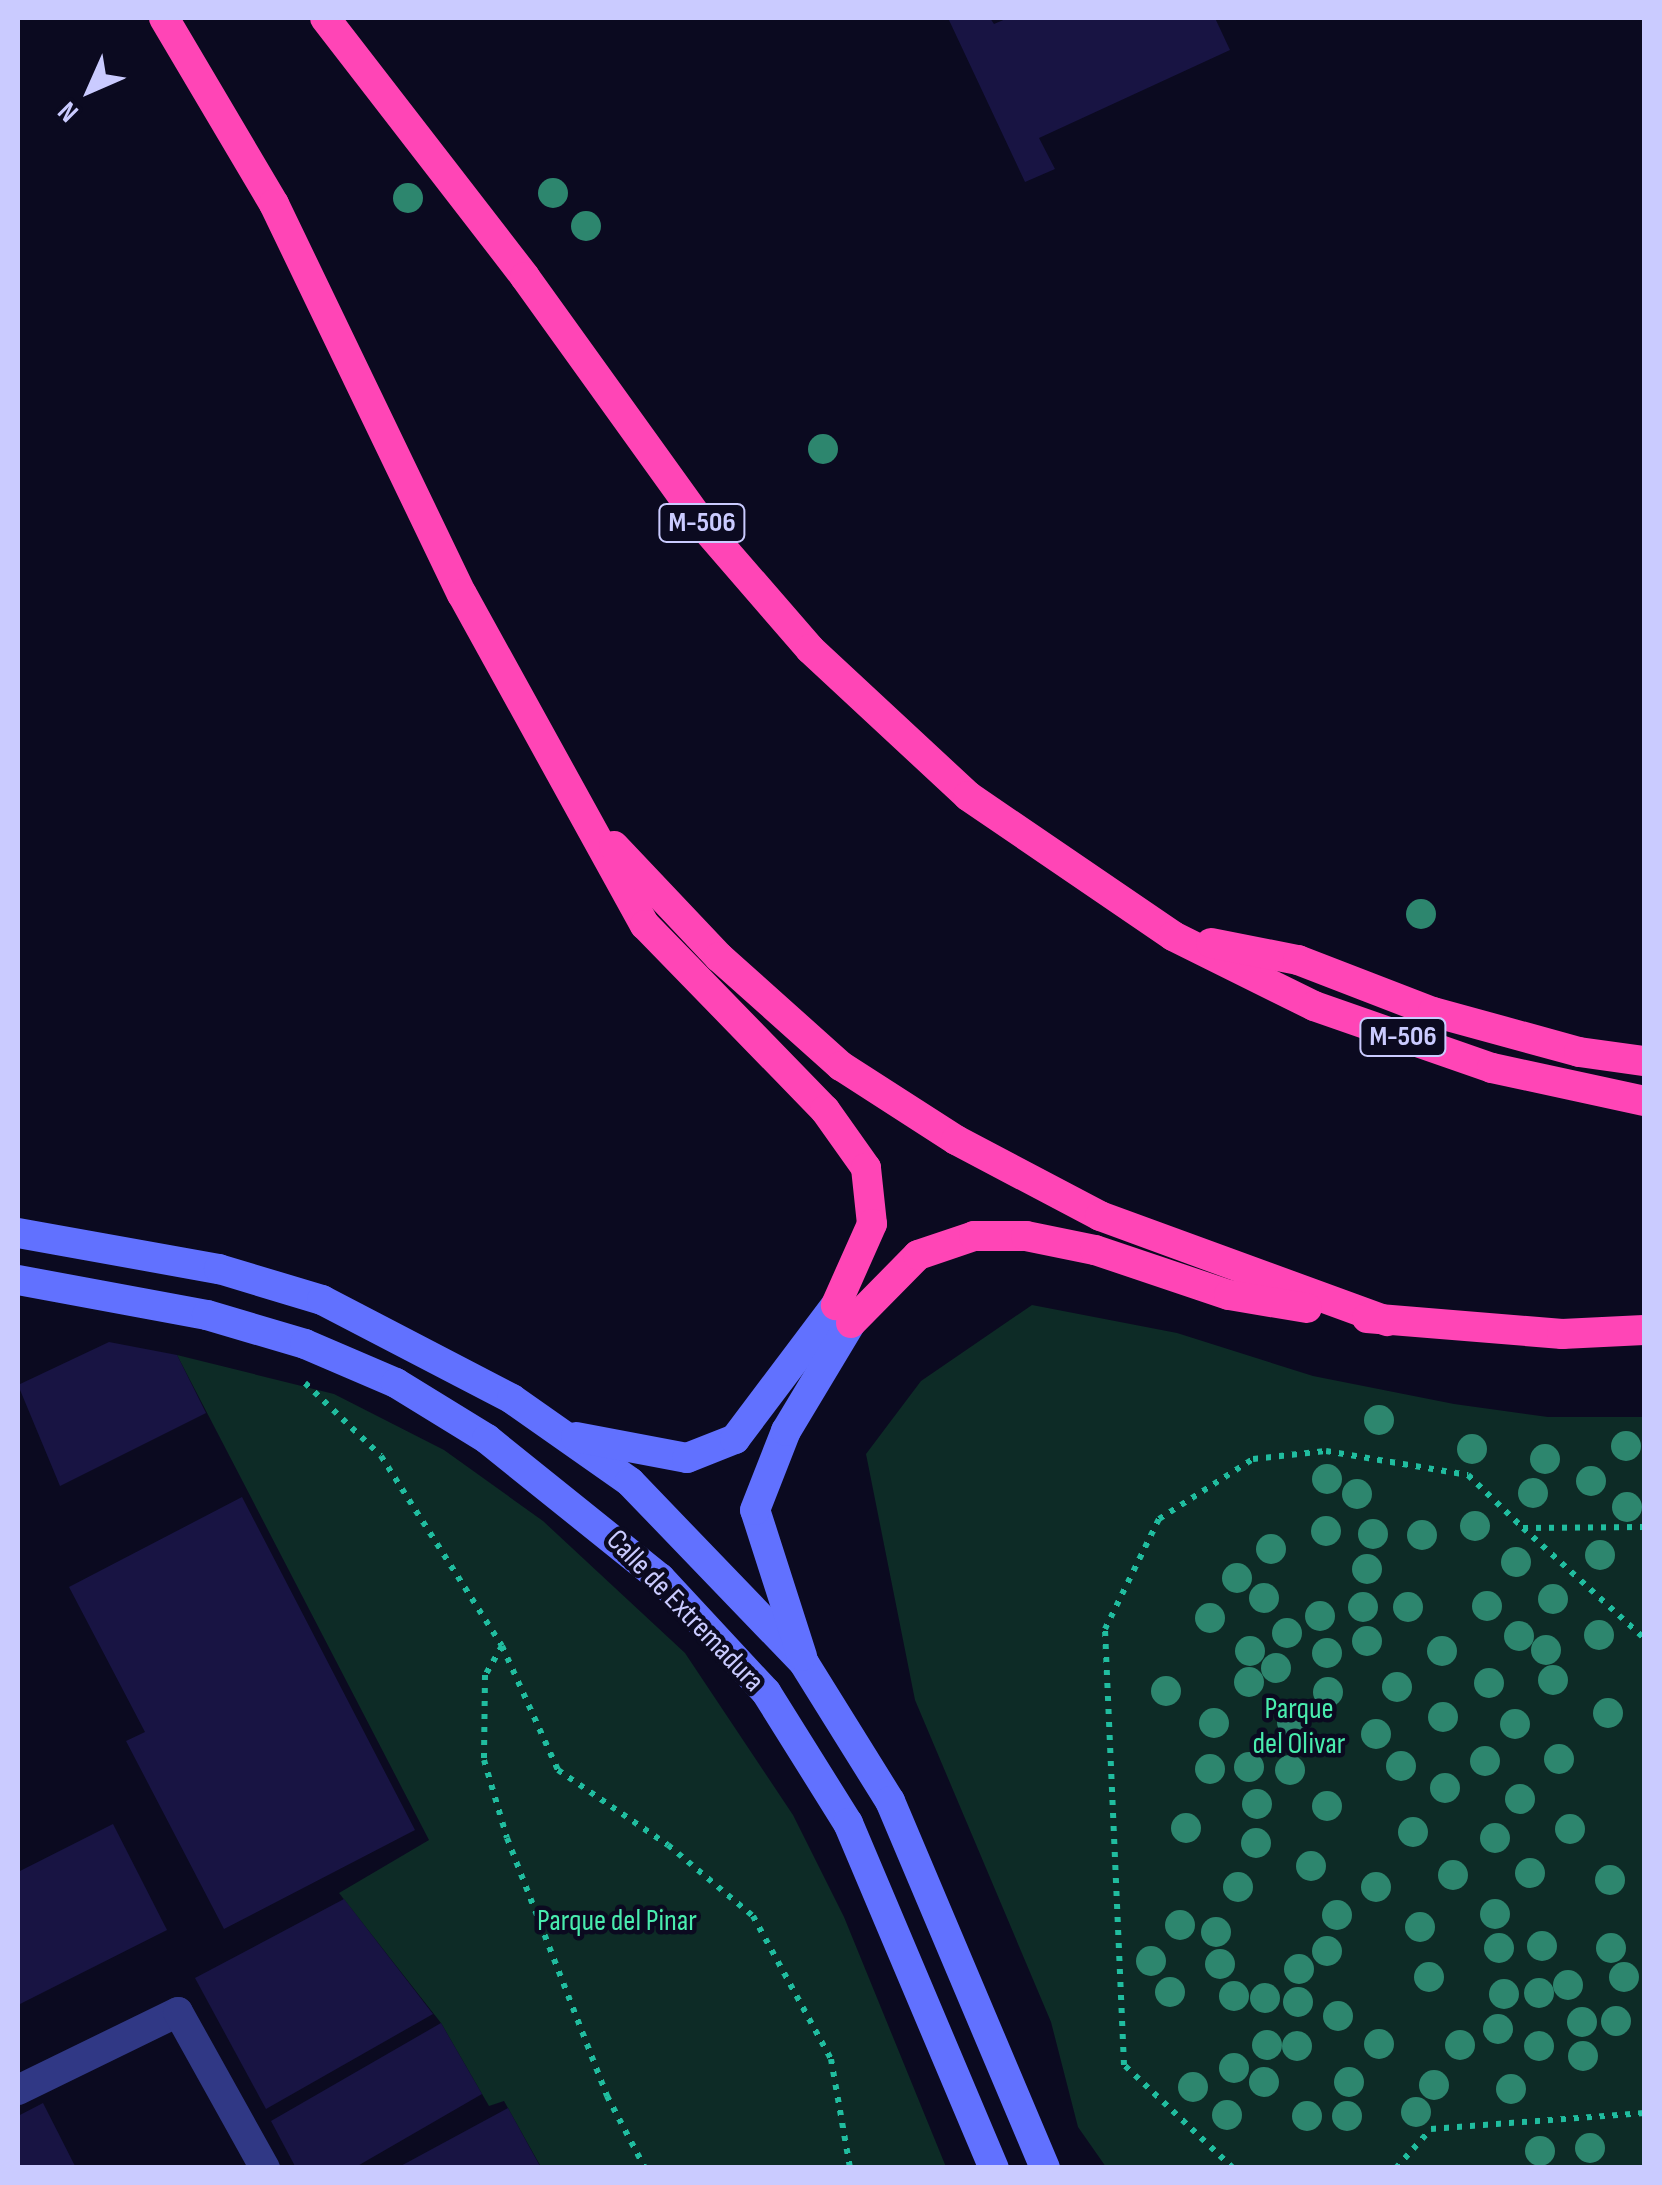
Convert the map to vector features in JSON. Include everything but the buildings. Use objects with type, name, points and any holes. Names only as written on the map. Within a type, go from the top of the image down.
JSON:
[{"type":"highway","points":[[164,18],[274,204],[462,594],[645,925],[825,1110],[866,1168],[872,1224],[843,1314]]},
{"type":"highway","name":"M-506","points":[[325,18],[526,277],[707,530],[810,649],[968,796],[1174,936],[1332,1012],[1492,1068],[1644,1101]]},
{"type":"highway","points":[[581,810],[718,957],[841,1066],[956,1140],[1100,1216],[1387,1321]]},
{"type":"highway","points":[[1174,936],[1298,960],[1433,1012],[1579,1052],[1644,1061]]},
{"type":"highway","points":[[843,1314],[918,1255],[974,1236],[1026,1236],[1095,1250],[1229,1295],[1387,1321],[1562,1334],[1644,1330]]},
{"type":"main road","name":"Calle de Extremadura","points":[[18,1232],[218,1269],[322,1300],[512,1399],[630,1482],[804,1663],[890,1801],[1045,2168]]},
{"type":"main road","name":"Calle de Extremadura","points":[[18,1280],[207,1315],[304,1344],[396,1383],[487,1439],[660,1578],[766,1692],[848,1823],[994,2168]]},
{"type":"main road","name":"Calle de Extremadura","points":[[566,1435],[687,1458],[735,1439],[843,1314]]},
{"type":"main road","name":"Calle de Extremadura","points":[[804,1663],[755,1510],[786,1431],[843,1314]]},
{"type":"street","points":[[18,2090],[178,2012],[265,2168]]},
{"type":"path","points":[[295,1373],[381,1456],[502,1646],[558,1770],[668,1844],[753,1916],[831,2059],[850,2168]]},
{"type":"path","points":[[1233,2168],[1124,2065],[1105,1629],[1159,1520],[1253,1459],[1326,1451],[1468,1475],[1644,1638]]},
{"type":"path","points":[[1523,1528],[1644,1527]]},
{"type":"path","points":[[502,1646],[486,1675],[484,1760],[507,1838],[607,2096],[645,2168]]},
{"type":"path","points":[[1396,2168],[1431,2128],[1644,2113]]},
{"type":"green space","name":"Parque del Olivar","points":[[1032,1305],[1177,1333],[1313,1376],[1454,1404],[1548,1417],[1644,1417],[1644,2167],[1106,2167],[1078,2127],[1051,2022],[915,1700],[866,1454],[921,1381]]},
{"type":"green space","name":"Parque del Pinar","points":[[177,1355],[334,1394],[444,1450],[543,1521],[685,1653],[793,1815],[844,1917],[946,2167],[541,2167],[504,2101],[489,2106],[441,2023],[339,1893],[429,1840]]}]
